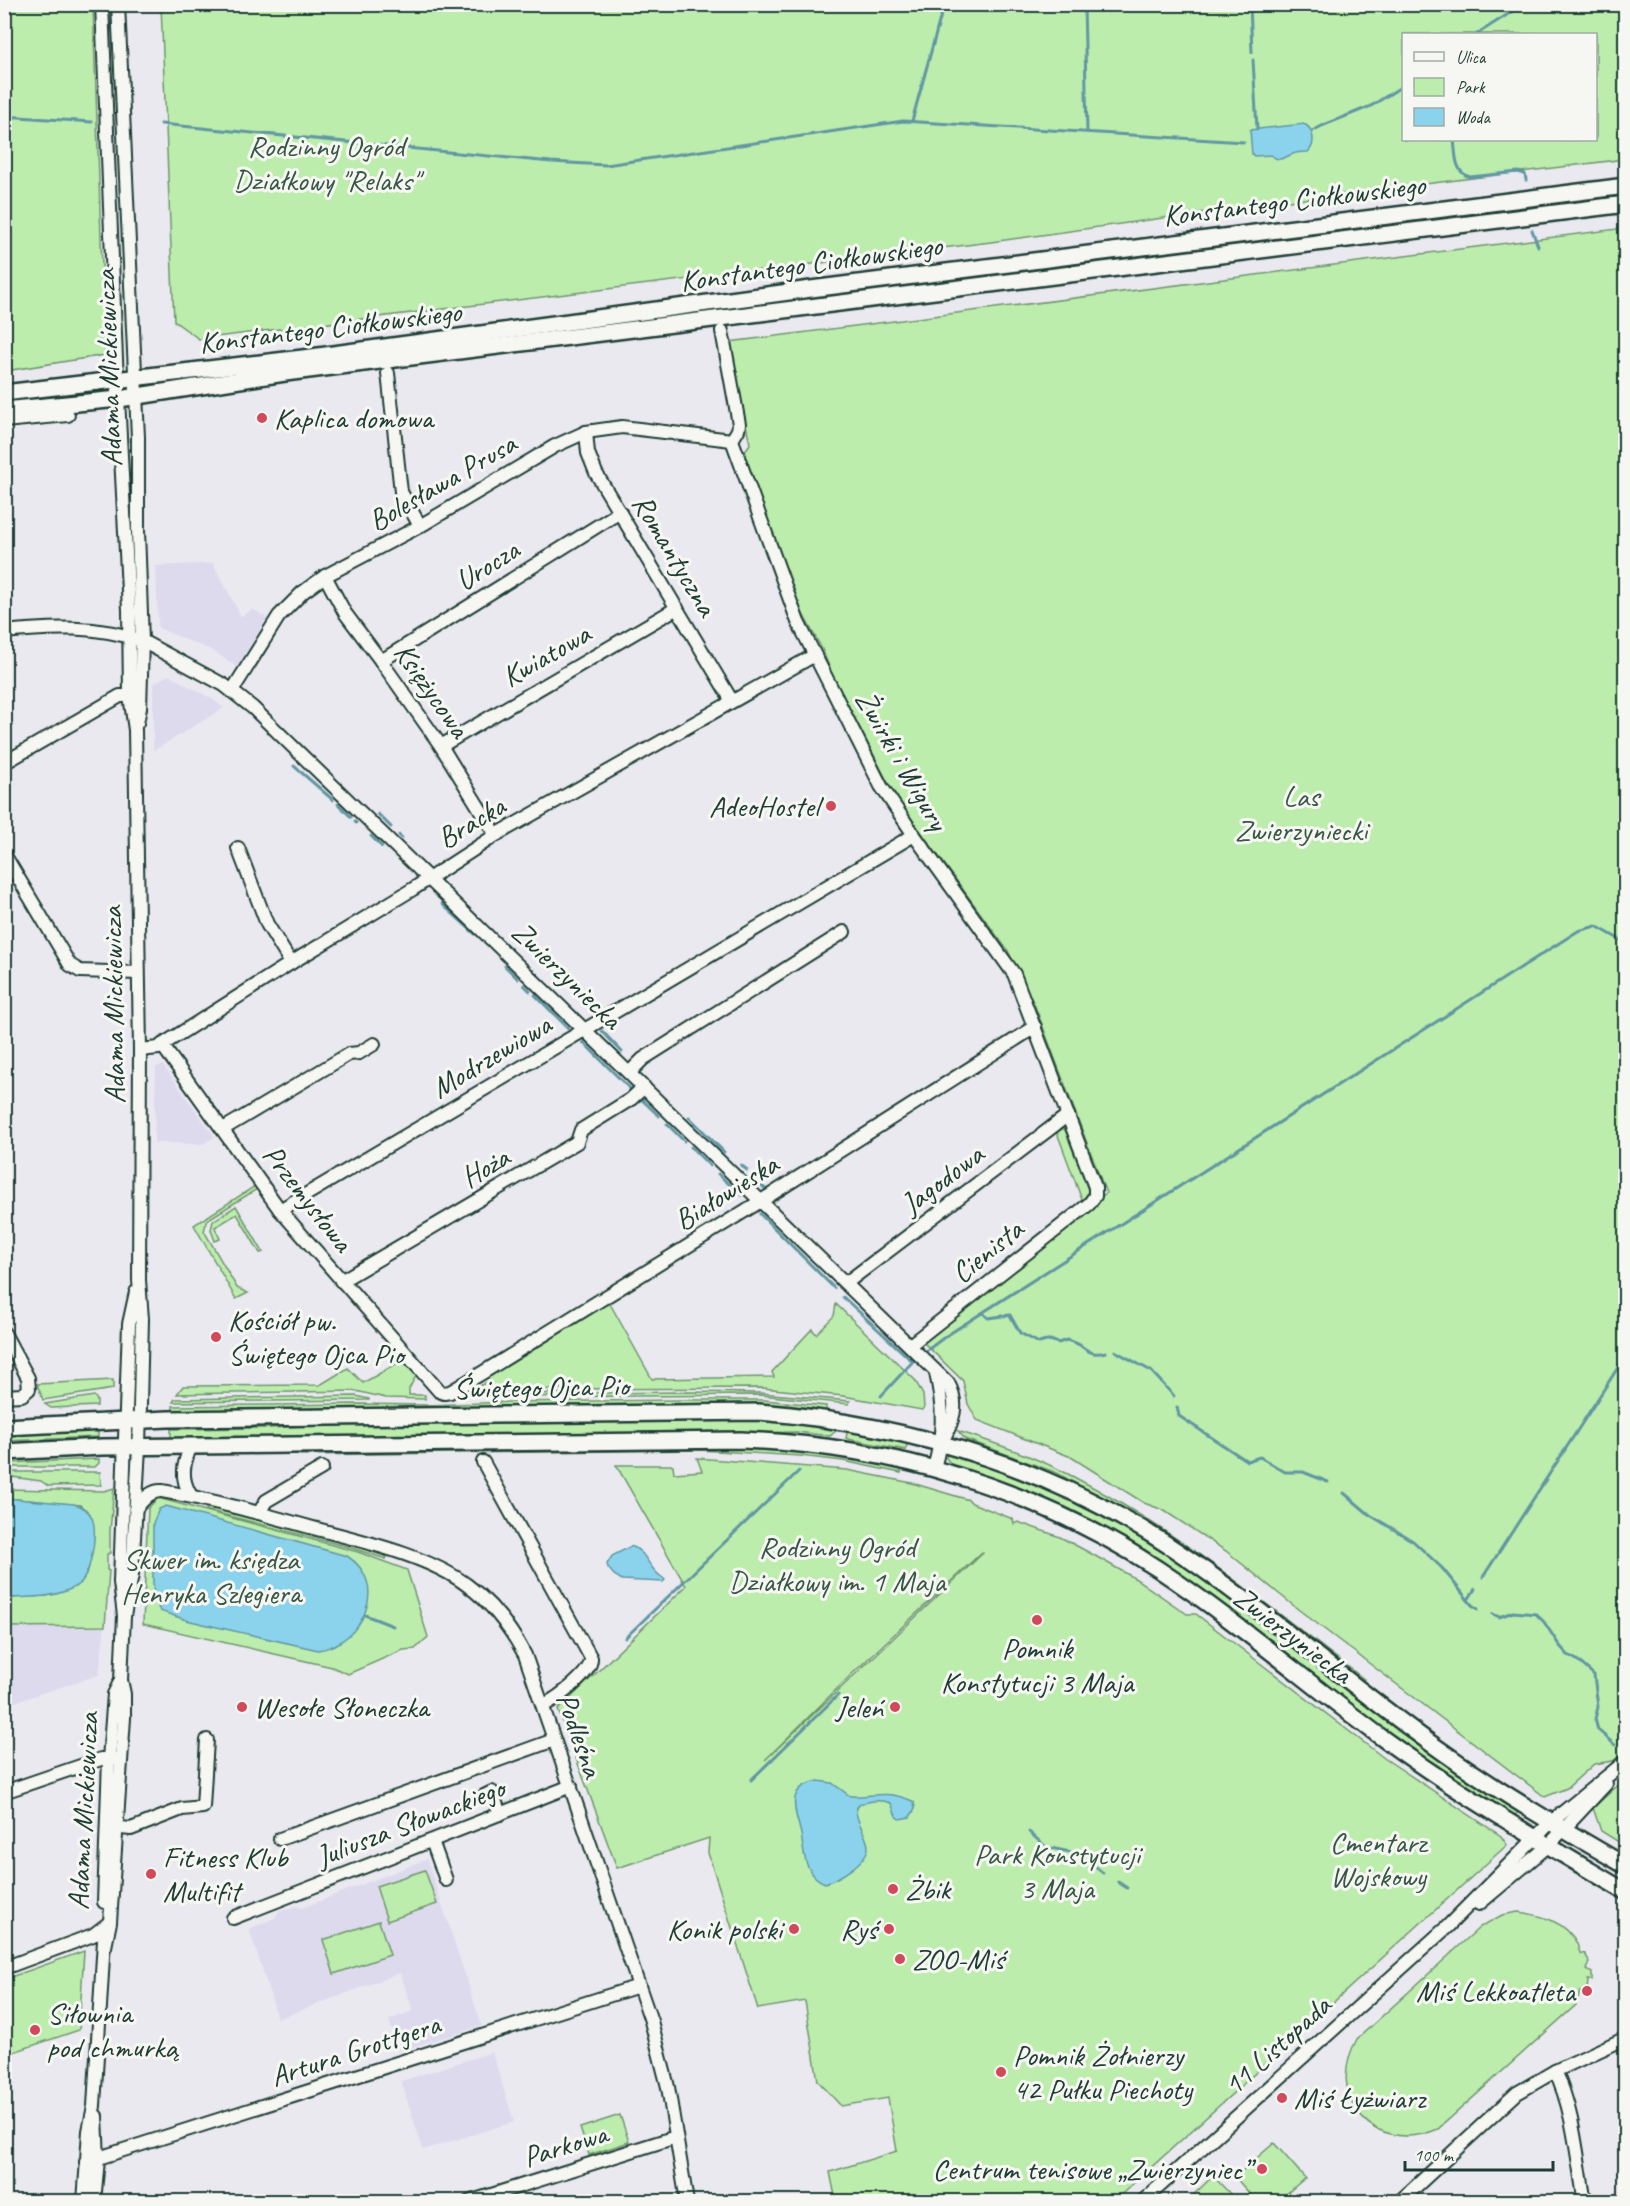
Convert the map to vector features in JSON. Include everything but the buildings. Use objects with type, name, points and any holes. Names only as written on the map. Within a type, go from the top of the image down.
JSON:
[{"type":"main road","name":"Konstantego Ciołkowskiego","points":[[4,393],[413,344],[822,288],[1626,186]]},
{"type":"main road","name":"Konstantego Ciołkowskiego","points":[[4,410],[70,409],[118,399],[285,373],[1626,204]]},
{"type":"main road","points":[[181,373],[175,381],[177,387],[182,390]]},
{"type":"main road","points":[[68,386],[73,387],[77,393],[77,398],[70,409]]},
{"type":"main road","name":"Świętego Ojca Pio","points":[[4,1427],[133,1420],[759,1412],[837,1420],[941,1443]]},
{"type":"main road","points":[[831,1447],[842,1435],[843,1429],[837,1420]]},
{"type":"main road","name":"Świętego Ojca Pio","points":[[4,1452],[191,1446],[741,1440],[831,1447],[934,1468]]},
{"type":"main road","name":"Zwierzyniecka","points":[[941,1443],[967,1450],[1046,1479],[1113,1512],[1154,1536],[1238,1594],[1442,1752],[1558,1826],[1626,1866]]},
{"type":"main road","name":"Zwierzyniecka","points":[[934,1468],[995,1487],[1043,1507],[1119,1545],[1196,1595],[1382,1738],[1434,1775],[1626,1892]]},
{"type":"street","name":"Adama Mickiewicza","points":[[102,4],[118,399],[134,581],[142,641],[140,708],[135,730]]},
{"type":"street","name":"Adama Mickiewicza","points":[[118,4],[138,437],[134,581],[129,636],[130,696],[135,730],[140,1050],[139,1280],[142,1319],[133,1420],[135,1509],[132,1575],[123,1616]]},
{"type":"street","points":[[115,333],[123,337],[128,336],[132,331]]},
{"type":"street","name":"Żwirki i Wigury","points":[[722,331],[739,424],[732,440],[798,622],[813,656],[881,786],[914,836],[1014,974],[1095,1187],[1095,1196]]},
{"type":"street","points":[[388,373],[401,492],[420,526]]},
{"type":"street","name":"Konstantego Ciołkowskiego","points":[[4,421],[70,409]]},
{"type":"street","name":"Bolesława Prusa","points":[[232,691],[279,616],[303,592],[325,576],[420,526],[555,446],[586,432],[622,427],[732,440]]},
{"type":"street","points":[[121,438],[127,432],[134,433],[138,437]]},
{"type":"street","name":"Romantyczna","points":[[586,432],[588,453],[596,473],[732,701]]},
{"type":"street","name":"Urocza","points":[[381,660],[620,512]]},
{"type":"street","name":"Księżycowa","points":[[325,576],[345,613],[441,746],[496,834]]},
{"type":"street","name":"Kwiatowa","points":[[441,746],[677,608]]},
{"type":"street","name":"Zwierzyniecka","points":[[4,632],[40,628],[112,632],[129,636],[232,691],[253,708],[948,1383],[954,1401],[951,1425],[941,1443],[934,1468]]},
{"type":"street","name":"Bracka","points":[[162,1045],[496,834],[813,656]]},
{"type":"street","points":[[4,763],[120,696],[130,696]]},
{"type":"street","name":"Modrzewiowa","points":[[280,1210],[914,836]]},
{"type":"street","points":[[238,848],[267,924],[291,963]]},
{"type":"street","points":[[4,854],[70,965],[80,971],[138,973]]},
{"type":"street","points":[[629,1073],[644,1059],[844,932]]},
{"type":"street","name":"Białowieska","points":[[441,1393],[450,1392],[466,1383],[1035,1028]]},
{"type":"street","points":[[222,1129],[336,1056],[359,1053],[374,1044]]},
{"type":"street","points":[[140,1050],[159,1048],[162,1045]]},
{"type":"street","name":"Przemysłowa","points":[[162,1045],[280,1210],[441,1393]]},
{"type":"street","name":"Hoża","points":[[341,1281],[577,1142],[581,1130],[631,1099],[644,1087]]},
{"type":"street","name":"Jagodowa","points":[[846,1283],[1068,1115]]},
{"type":"street","name":"Cienista","points":[[912,1347],[1089,1204],[1095,1196]]},
{"type":"street","points":[[4,1334],[29,1384],[29,1389],[22,1395],[4,1396]]},
{"type":"street","points":[[191,1446],[183,1472],[185,1487],[191,1496]]},
{"type":"street","name":"Adama Mickiewicza","points":[[94,2202],[89,2131],[94,2106],[105,1947],[115,1863],[112,1827],[115,1759],[124,1694],[121,1680],[123,1616],[120,1582],[133,1447]]},
{"type":"street","points":[[483,1462],[591,1658],[590,1666],[585,1673],[555,1699],[543,1706]]},
{"type":"street","points":[[259,1513],[267,1501],[322,1468]]},
{"type":"street","name":"Podleśna","points":[[135,1509],[149,1494],[158,1490],[259,1513],[380,1546],[439,1569],[465,1583],[493,1606],[514,1634],[525,1654],[639,1986],[658,2047],[687,2202]]},
{"type":"street","points":[[112,1827],[131,1829],[182,1809],[208,1808],[207,1740]]},
{"type":"street","points":[[280,1839],[554,1740]]},
{"type":"street","points":[[4,1792],[100,1759],[115,1759]]},
{"type":"street","name":"11 Listopada","points":[[1447,1928],[1482,1902],[1548,1846],[1558,1826],[1626,1761]]},
{"type":"street","name":"11 Listopada","points":[[1142,2202],[1447,1928],[1534,1838],[1580,1814],[1600,1790],[1626,1766]]},
{"type":"street","name":"Juliusza Słowackiego","points":[[233,1918],[571,1786]]},
{"type":"street","points":[[484,1796],[492,1792],[500,1814]]},
{"type":"street","points":[[1580,1814],[1580,1826],[1591,1846]]},
{"type":"street","name":"Adama Mickiewicza","points":[[107,1924],[106,1851],[112,1827]]},
{"type":"street","points":[[432,1840],[446,1880]]},
{"type":"street","points":[[106,1851],[115,1863]]},
{"type":"street","points":[[4,1968],[93,1935],[107,1924]]},
{"type":"street","name":"Artura Grottgera","points":[[92,2161],[639,1986]]},
{"type":"street","points":[[1399,2202],[1505,2103],[1555,2071],[1626,2038]]},
{"type":"street","points":[[1555,2071],[1572,2129],[1585,2202]]},
{"type":"street","name":"Parkowa","points":[[469,2202],[676,2137]]},
{"type":"street","name":"Adama Mickiewicza","points":[[84,2202],[92,2161]]},
{"type":"shaded area","points":[[213,563],[241,616],[253,609],[267,618],[237,667],[213,651],[158,628],[156,566]]},
{"type":"shaded area","points":[[168,675],[211,698],[224,708],[153,751],[153,684]]},
{"type":"shaded area","points":[[163,1065],[215,1137],[203,1144],[154,1143],[156,1067]]},
{"type":"shaded area","points":[[105,1626],[99,1675],[5,1705],[4,1627]]},
{"type":"shaded area","points":[[427,1859],[482,2026],[399,2051],[389,2020],[413,2011],[400,1973],[278,2019],[249,1929],[275,1918],[278,1912],[296,1906],[302,1908]]},
{"type":"shaded area","points":[[492,2052],[514,2122],[423,2150],[401,2081]]},
{"type":"green space","points":[[5,4],[93,5],[105,355],[5,371]]},
{"type":"green space","name":"Rodzinny Ogród Działkowy \"Relaks\"","points":[[161,5],[1625,5],[1625,159],[1249,206],[991,242],[199,339],[174,321]]},
{"type":"green space","name":"Las Zwierzyniecki","points":[[1625,228],[1626,1750],[1613,1761],[1594,1764],[1567,1788],[1545,1797],[1299,1610],[1226,1551],[1163,1510],[1144,1503],[1071,1457],[977,1420],[968,1404],[963,1381],[921,1340],[1106,1193],[1035,1006],[1008,951],[896,798],[791,592],[741,451],[744,452],[750,444],[729,342]]},
{"type":"green space","points":[[1062,1128],[1065,1130],[1088,1190],[1082,1200],[1056,1130]]},
{"type":"green space","points":[[255,1186],[257,1189],[207,1220],[204,1231],[237,1288],[248,1293],[236,1299],[194,1225]]},
{"type":"green space","points":[[236,1206],[263,1252],[260,1253],[237,1214],[215,1227],[220,1239],[215,1241],[211,1230],[213,1221]]},
{"type":"green space","points":[[609,1302],[652,1379],[774,1377],[772,1372],[812,1329],[816,1334],[834,1316],[836,1304],[915,1380],[923,1395],[924,1408],[922,1410],[843,1396],[763,1388],[557,1389],[474,1395],[474,1389],[489,1381],[487,1376]]},
{"type":"green space","points":[[403,1360],[417,1374],[409,1389],[409,1395],[425,1395],[425,1399],[386,1398],[356,1391],[177,1394],[183,1386],[320,1385],[348,1368],[363,1383]]},
{"type":"green space","points":[[113,1380],[113,1389],[43,1400],[37,1384]]},
{"type":"green space","points":[[761,1393],[850,1401],[849,1404],[760,1395],[510,1397],[510,1394]]},
{"type":"green space","points":[[94,1396],[97,1406],[51,1408],[45,1404]]},
{"type":"green space","points":[[356,1396],[369,1400],[173,1402],[175,1399]]},
{"type":"green space","points":[[764,1400],[826,1406],[826,1410],[173,1413],[173,1406],[428,1405]]},
{"type":"green space","points":[[773,1418],[837,1428],[837,1430],[830,1436],[797,1432],[171,1442],[171,1429],[271,1428],[367,1422]]},
{"type":"green space","points":[[98,1428],[98,1437],[5,1441],[5,1432]]},
{"type":"green space","points":[[848,1428],[908,1439],[906,1450],[848,1439],[846,1438]]},
{"type":"green space","points":[[958,1431],[1002,1446],[1072,1476],[1149,1521],[1222,1571],[1364,1679],[1361,1682],[1141,1521],[1057,1473],[965,1439]]},
{"type":"green space","points":[[761,1446],[808,1450],[902,1467],[901,1473],[843,1461],[800,1456],[699,1450],[299,1455],[315,1451]]},
{"type":"green space","points":[[952,1452],[1082,1502],[1185,1563],[1519,1810],[1515,1816],[1379,1728],[1194,1587],[954,1468],[946,1458],[947,1453]]},
{"type":"green space","name":"Park Konstytucji 3 Maja","points":[[697,1458],[847,1470],[912,1483],[969,1500],[1013,1519],[1014,1524],[1018,1522],[1060,1537],[1136,1579],[1187,1614],[1196,1614],[1384,1758],[1501,1836],[1507,1845],[1114,2201],[836,2201],[830,2172],[897,2151],[888,2098],[841,2106],[818,2081],[805,2001],[758,2009],[708,1853],[709,1838],[617,1868],[558,1710],[686,1586],[616,1465],[673,1465],[674,1473],[702,1471]],"holes":[[[983,1553],[765,1760],[853,1673]]]},
{"type":"green space","points":[[99,1459],[95,1467],[5,1467],[5,1463]]},
{"type":"green space","points":[[5,1472],[100,1472],[101,1485],[48,1486],[41,1481],[5,1476]]},
{"type":"green space","points":[[114,1488],[110,1553],[107,1554],[107,1570],[109,1571],[105,1626],[5,1627],[4,1598],[47,1596],[80,1584],[88,1571],[94,1534],[90,1514],[80,1505],[5,1498],[5,1489],[104,1491]]},
{"type":"green space","name":"Skwer im. księdza Henryka Szlegiera","points":[[158,1498],[358,1552],[407,1570],[428,1637],[415,1649],[403,1650],[348,1674],[332,1667],[143,1624],[148,1508]]},
{"type":"green space","points":[[206,1506],[349,1544],[387,1557],[386,1559],[206,1510]]},
{"type":"green space","points":[[1625,1779],[1625,1846],[1601,1831],[1593,1808]]},
{"type":"green space","points":[[425,1870],[437,1904],[387,1921],[376,1886]]},
{"type":"green space","points":[[1518,1912],[1547,1919],[1565,1928],[1577,1943],[1580,1953],[1585,1954],[1590,1962],[1587,1970],[1592,1973],[1592,1980],[1588,1980],[1587,1991],[1580,1992],[1576,2005],[1438,2129],[1415,2135],[1394,2135],[1376,2128],[1361,2117],[1351,2101],[1346,2082],[1348,2061],[1357,2039],[1480,1927],[1502,1915]]},
{"type":"green space","points":[[379,1921],[390,1955],[334,1974],[323,1940]]},
{"type":"green space","points":[[84,1951],[79,2030],[5,2055],[5,1979]]},
{"type":"green space","points":[[620,2115],[629,2142],[589,2155],[580,2128]]},
{"type":"green space","points":[[1274,2143],[1305,2178],[1278,2201],[1256,2201],[1235,2177]]},
{"type":"green space","points":[[1213,2176],[1237,2201],[1187,2201]]},
{"type":"water","points":[[1304,124],[1310,129],[1313,137],[1311,149],[1308,152],[1296,153],[1280,159],[1271,155],[1254,156],[1252,154],[1250,130]]},
{"type":"water","points":[[5,1498],[74,1504],[89,1513],[94,1525],[94,1543],[87,1573],[78,1585],[52,1595],[5,1598]]},
{"type":"water","name":"Skwer im. księdza Henryka Szlegiera","points":[[166,1506],[347,1556],[360,1568],[367,1582],[369,1596],[366,1611],[358,1625],[347,1637],[334,1645],[318,1650],[186,1620],[160,1611],[154,1599],[153,1523],[159,1509]]},
{"type":"water","points":[[631,1546],[643,1554],[665,1580],[663,1582],[622,1580],[614,1575],[607,1564],[612,1556]]},
{"type":"water","points":[[818,1781],[832,1783],[850,1796],[889,1795],[905,1798],[914,1802],[915,1809],[910,1817],[899,1819],[891,1803],[871,1801],[860,1804],[856,1814],[867,1842],[866,1854],[851,1870],[825,1883],[813,1875],[806,1863],[794,1802],[800,1789]]},
{"type":"waterway","points":[[912,121],[944,4]]},
{"type":"waterway","points":[[1084,4],[1087,132]]},
{"type":"waterway","points":[[1250,4],[1252,52]]},
{"type":"waterway","points":[[1479,33],[1524,4]]},
{"type":"waterway","points":[[1253,60],[1257,129]]},
{"type":"waterway","points":[[1312,131],[1371,106],[1402,86]]},
{"type":"waterway","points":[[4,116],[92,122]]},
{"type":"waterway","points":[[161,124],[551,162],[606,165],[903,121],[1244,142]]},
{"type":"waterway","points":[[1454,141],[1458,167],[1465,175],[1470,177],[1518,172],[1525,174],[1526,180]]},
{"type":"waterway","points":[[1532,230],[1538,246]]},
{"type":"waterway","points":[[294,766],[333,800]]},
{"type":"waterway","points":[[338,804],[351,817]]},
{"type":"waterway","points":[[378,814],[391,827]]},
{"type":"waterway","points":[[399,835],[402,838]]},
{"type":"waterway","points":[[371,836],[382,847]]},
{"type":"waterway","points":[[442,904],[475,934]]},
{"type":"waterway","points":[[922,1354],[946,1336],[1578,931],[1596,926],[1626,943]]},
{"type":"waterway","points":[[505,966],[518,979]]},
{"type":"waterway","points":[[524,985],[530,991]]},
{"type":"waterway","points":[[535,995],[568,1028]]},
{"type":"waterway","points":[[602,1031],[622,1052]]},
{"type":"waterway","points":[[583,1042],[623,1082]]},
{"type":"waterway","points":[[625,1084],[633,1091]]},
{"type":"waterway","points":[[640,1098],[659,1116]]},
{"type":"waterway","points":[[689,1117],[724,1152]]},
{"type":"waterway","points":[[667,1124],[684,1141]]},
{"type":"waterway","points":[[691,1147],[710,1166]]},
{"type":"waterway","points":[[741,1165],[747,1170]]},
{"type":"waterway","points":[[718,1174],[741,1195]]},
{"type":"waterway","points":[[757,1180],[766,1190]]},
{"type":"waterway","points":[[760,1214],[834,1288]]},
{"type":"waterway","points":[[843,1297],[912,1361]]},
{"type":"waterway","points":[[983,1313],[988,1318],[1010,1315],[1020,1333],[1039,1343],[1050,1340],[1058,1343],[1067,1340],[1093,1353],[1106,1352]]},
{"type":"waterway","points":[[1115,1351],[1151,1371],[1174,1396]]},
{"type":"waterway","points":[[1483,1577],[1626,1355]]},
{"type":"waterway","points":[[881,1396],[916,1358]]},
{"type":"waterway","points":[[1177,1407],[1179,1416],[1247,1461],[1260,1457],[1285,1472],[1303,1472],[1328,1482]]},
{"type":"waterway","points":[[625,1638],[799,1471]]},
{"type":"waterway","points":[[1344,1493],[1370,1515],[1413,1541],[1442,1568],[1472,1605],[1478,1609]]},
{"type":"waterway","points":[[1468,1600],[1475,1589]]},
{"type":"waterway","points":[[1493,1614],[1499,1617],[1513,1612],[1536,1614],[1568,1655],[1594,1675],[1598,1707],[1595,1719],[1598,1730],[1615,1745]]},
{"type":"waterway","points":[[365,1615],[393,1626]]},
{"type":"waterway","points":[[751,1780],[838,1695]]},
{"type":"waterway","points":[[1029,1832],[1046,1847],[1080,1854],[1103,1873]]},
{"type":"waterway","points":[[1118,1882],[1127,1888]]},
{"type":"place","name":"Kaplica domowa","points":[[262,418]]},
{"type":"place","name":"AdeoHostel","points":[[831,806]]},
{"type":"place","name":"Kościół pw. Świętego Ojca Pio","points":[[216,1337]]},
{"type":"place","name":"Pomnik Konstytucji 3 Maja","points":[[1037,1620]]},
{"type":"place","name":"Wesołe Słoneczka","points":[[242,1707]]},
{"type":"place","name":"Jeleń","points":[[895,1707]]},
{"type":"place","name":"Fitness Klub Multifit","points":[[151,1874]]},
{"type":"place","name":"Żbik","points":[[893,1889]]},
{"type":"place","name":"Konik polski","points":[[794,1929]]},
{"type":"place","name":"Ryś","points":[[889,1929]]},
{"type":"place","name":"ZOO-Miś","points":[[900,1959]]},
{"type":"place","name":"Miś Lekkoatleta","points":[[1587,1991]]},
{"type":"place","name":"Siłownia pod chmurką","points":[[35,2030]]},
{"type":"place","name":"Pomnik Żołnierzy 42 Pułku Piechoty","points":[[1001,2072]]},
{"type":"place","name":"Miś Łyżwiarz","points":[[1282,2098]]},
{"type":"place","name":"Centrum tenisowe „Zwierzyniec”","points":[[1262,2169]]},
{"type":"park label","name":"Rodzinny Ogród Działkowy im. 1 Maja","points":[[837,1564]]},
{"type":"park label","name":"Cmentarz Wojskowy","points":[[1378,1859]]}]
